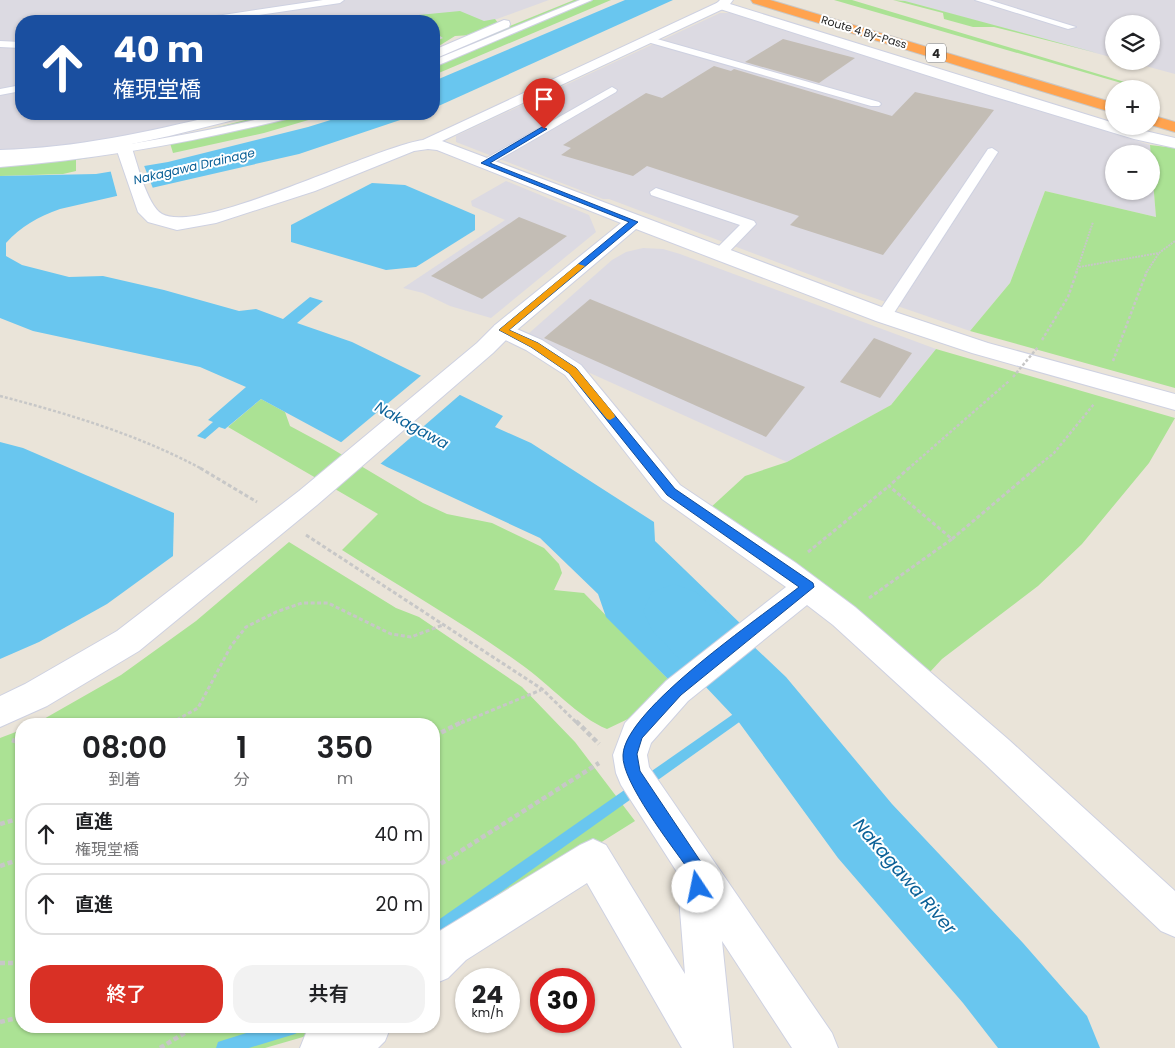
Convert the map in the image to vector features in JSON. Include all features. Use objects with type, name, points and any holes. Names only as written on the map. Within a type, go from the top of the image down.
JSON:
[{"type":"highway","name":"Route 4 By-Pass","points":[[757,0],[1105,105]]},
{"type":"highway","points":[[1160,123],[1175,127]]},
{"type":"street","points":[[428,144],[434,139],[724,3],[1006,96],[1140,136],[1175,143]]},
{"type":"street","points":[[440,52],[504,24]]},
{"type":"street","points":[[0,155],[124,147],[218,120]]},
{"type":"street","points":[[124,147],[144,208],[155,218],[177,224],[209,219],[309,187],[410,147],[428,144],[442,146],[634,222],[884,316],[980,348],[1175,402]]},
{"type":"street","points":[[0,712],[36,695],[128,641],[308,498],[485,348],[503,330],[634,222]]},
{"type":"street","points":[[503,330],[534,345],[573,370],[671,492],[808,587],[844,616],[997,752],[1175,917]]},
{"type":"street","points":[[808,587],[676,691],[620,755],[817,1048]]},
{"type":"street","points":[[440,958],[452,946],[593,858],[706,1048]]},
{"type":"street","points":[[696,867],[712,1048]]},
{"type":"street","points":[[321,1048],[359,1037],[363,1033]]},
{"type":"lane","points":[[242,15],[340,0]]},
{"type":"lane","points":[[440,62],[588,0]]},
{"type":"lane","points":[[979,0],[1071,27]]},
{"type":"lane","points":[[504,24],[528,14]]},
{"type":"lane","points":[[646,39],[874,104]]},
{"type":"lane","points":[[0,44],[15,45]]},
{"type":"lane","points":[[0,92],[15,89]]},
{"type":"lane","points":[[484,163],[612,90]]},
{"type":"lane","points":[[0,163],[44,161],[124,147],[206,136],[270,120]]},
{"type":"lane","points":[[884,316],[992,152]]},
{"type":"lane","points":[[656,192],[749,224],[718,254]]},
{"type":"path","points":[[829,535],[889,486],[1013,377],[1038,347],[1068,297],[1094,222]]},
{"type":"path","points":[[1112,364],[1148,268],[1159,253],[1175,240]]},
{"type":"path","points":[[1078,267],[1159,253]]},
{"type":"path","points":[[844,616],[952,539],[1054,453],[1096,402]]},
{"type":"path","points":[[889,486],[952,539]]},
{"type":"path","points":[[183,718],[198,708],[231,646],[246,628],[276,612],[302,603],[328,603],[391,634],[411,637],[443,625]]},
{"type":"path","points":[[440,733],[542,689],[620,755],[440,864]]},
{"type":"path","points":[[0,824],[15,820]]},
{"type":"path","points":[[0,866],[15,862]]},
{"type":"path","points":[[0,963],[15,963]]},
{"type":"path","points":[[0,1022],[15,1018]]},
{"type":"path","points":[[160,1048],[185,1033]]},
{"type":"shaded area","points":[[0,0],[549,0],[440,40],[440,15],[15,15],[15,120],[201,120],[100,142],[27,150],[0,150]]},
{"type":"shaded area","points":[[900,0],[1175,0],[1175,74],[1160,70],[1160,15],[1105,15],[1105,56]]},
{"type":"shaded area","points":[[720,13],[732,13],[1105,131],[1105,135],[1118,135],[1150,145],[1105,145],[1105,200],[1155,200],[1156,217],[1045,191],[1010,283],[970,331],[848,289],[609,199],[603,199],[456,142],[456,136]]},
{"type":"shaded area","points":[[506,181],[589,215],[596,232],[491,318],[450,306],[423,293],[403,288],[505,220],[472,206],[471,201]]},
{"type":"shaded area","points":[[643,248],[663,249],[680,254],[936,349],[891,405],[787,462],[581,369],[528,334],[612,260],[626,252]]},
{"type":"green space","points":[[574,0],[611,0],[440,72],[440,55]]},
{"type":"green space","points":[[834,0],[852,0],[1118,80],[1111,80]]},
{"type":"green space","points":[[893,0],[905,1],[1097,53],[994,27],[973,27],[944,19],[943,13]]},
{"type":"green space","points":[[460,11],[484,21],[495,19],[498,23],[472,35],[455,36],[440,45],[440,39],[443,38],[440,36],[440,15],[418,15]]},
{"type":"green space","points":[[246,120],[308,120],[264,133],[173,153],[170,143],[191,134]]},
{"type":"green space","points":[[1160,146],[1175,148],[1175,388],[970,331],[1010,283],[1045,191],[1156,217],[1155,200],[1160,200]]},
{"type":"green space","points":[[104,151],[106,155],[76,160],[76,171],[63,174],[0,176],[0,159]]},
{"type":"green space","points":[[936,349],[1175,418],[1149,463],[1082,544],[1038,586],[942,659],[929,673],[904,649],[851,606],[709,509],[745,476],[787,462],[891,405]]},
{"type":"green space","points":[[261,399],[285,412],[290,426],[423,503],[447,514],[492,523],[544,548],[559,564],[562,573],[554,590],[584,593],[671,682],[630,718],[607,729],[586,717],[532,673],[500,650],[342,550],[378,514],[228,427]]},
{"type":"green space","points":[[289,542],[396,608],[419,617],[522,687],[575,742],[635,821],[447,939],[440,945],[440,718],[46,718],[121,675],[196,621]]},
{"type":"green space","points":[[15,732],[15,1033],[317,1033],[265,1048],[0,1048],[0,738]]},
{"type":"water","points":[[625,0],[673,0],[440,105],[440,78]]},
{"type":"water","points":[[331,120],[400,120],[299,154],[60,209],[37,219],[18,232],[6,243],[6,256],[22,265],[69,277],[103,276],[164,290],[239,311],[256,309],[283,319],[310,297],[323,301],[297,323],[352,342],[503,416],[495,427],[531,443],[654,522],[655,541],[744,627],[671,682],[606,617],[598,594],[540,538],[387,467],[261,399],[225,429],[219,427],[205,439],[197,436],[213,422],[208,420],[246,387],[200,367],[33,331],[0,318],[0,176],[96,174],[168,162]]},
{"type":"water","points":[[372,183],[405,185],[475,215],[475,230],[416,267],[386,270],[291,242],[291,225]]},
{"type":"water","points":[[0,442],[23,448],[174,513],[173,556],[107,604],[39,642],[0,659]]},
{"type":"pier","points":[[143,163],[154,191],[118,199],[110,169]]},
{"type":"pier","points":[[423,374],[462,393],[379,465],[339,444]]},
{"type":"building","points":[[783,39],[855,58],[819,83],[745,62]]},
{"type":"building","points":[[714,66],[731,71],[734,69],[892,116],[915,92],[994,110],[883,255],[790,225],[799,216],[647,166],[633,176],[561,155],[571,148],[563,145],[646,93],[662,98]]},
{"type":"building","points":[[519,217],[567,236],[482,299],[431,276]]},
{"type":"building","points":[[590,299],[805,387],[766,437],[544,338]]},
{"type":"building","points":[[874,338],[912,353],[880,398],[840,382]]},
{"type":"waterway","name":"Nakagawa River","points":[[674,611],[762,699],[865,831],[993,973],[1055,1048]]},
{"type":"waterway","points":[[440,927],[762,699]]},
{"type":"waterway","points":[[224,1048],[272,1033]]},
{"type":"slow traffic","points":[[581,266],[503,330],[534,345],[573,370],[610,417]]},
{"type":"route","points":[[544,129],[484,163],[634,222],[503,330],[534,345],[573,370],[671,492],[808,587],[676,691],[637,734],[630,754],[633,773],[696,867],[698,887]]},
{"type":"water label","name":"Nakagawa Drainage","points":[[194,166]]},
{"type":"water label","name":"Nakagawa","points":[[412,425]]}]
